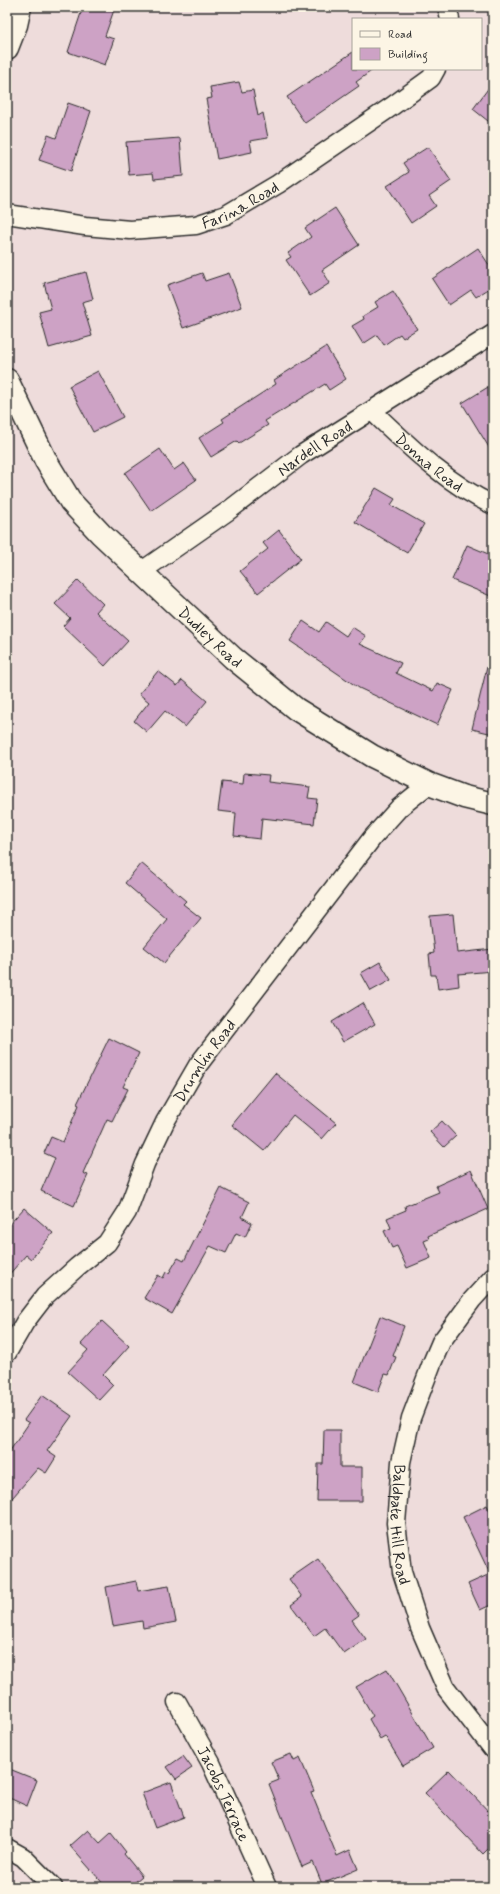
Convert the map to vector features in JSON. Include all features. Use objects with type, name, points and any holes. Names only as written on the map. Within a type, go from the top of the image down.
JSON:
[{"type":"street","points":[[7,48],[16,25],[20,7]]},
{"type":"street","points":[[447,7],[450,18]]},
{"type":"street","name":"Farina Road","points":[[7,214],[85,226],[130,230],[196,225],[226,215],[278,184],[391,107],[431,78],[435,70]]},
{"type":"street","name":"Nardell Road","points":[[142,572],[228,511],[301,455],[493,334]]},
{"type":"street","name":"Dudley Road","points":[[7,380],[46,461],[71,502],[233,658],[296,709],[372,756],[429,784],[464,797],[493,804]]},
{"type":"street","name":"Donna Road","points":[[372,411],[424,459],[480,499],[493,505]]},
{"type":"street","name":"Drumlin Road","points":[[7,1353],[25,1322],[45,1296],[77,1267],[108,1243],[127,1212],[145,1164],[165,1122],[198,1065],[373,837],[399,808],[429,784]]},
{"type":"street","name":"Baldpate Hill Road","points":[[493,1277],[472,1300],[441,1342],[432,1363],[412,1418],[401,1462],[396,1522],[402,1572],[420,1628],[446,1688],[493,1748]]},
{"type":"street","name":"Jacobs Terrace","points":[[177,1702],[211,1763],[266,1887]]},
{"type":"street","points":[[7,1848],[23,1857],[53,1887]]},
{"type":"building","points":[[83,7],[115,7],[105,36],[114,39],[105,65],[68,52]]},
{"type":"building","points":[[352,53],[352,70],[373,70],[356,82],[359,86],[305,123],[287,97]]},
{"type":"building","points":[[239,82],[242,92],[253,90],[258,116],[263,113],[268,138],[250,141],[252,152],[217,159],[206,99],[212,98],[210,87]]},
{"type":"building","points":[[493,82],[493,125],[473,109]]},
{"type":"building","points":[[68,103],[91,111],[71,171],[39,160],[48,135],[56,138]]},
{"type":"building","points":[[180,138],[183,176],[154,179],[153,173],[129,175],[126,142]]},
{"type":"building","points":[[428,147],[451,181],[429,196],[436,206],[411,223],[387,186],[409,172],[403,163]]},
{"type":"building","points":[[335,208],[359,245],[322,270],[330,283],[310,296],[286,260],[291,257],[288,253],[311,237],[305,228]]},
{"type":"building","points":[[478,248],[493,271],[493,286],[476,297],[471,290],[449,305],[432,279]]},
{"type":"building","points":[[86,272],[93,299],[82,302],[92,336],[49,348],[39,312],[51,309],[44,283]]},
{"type":"building","points":[[202,273],[205,281],[229,273],[242,307],[183,328],[167,285]]},
{"type":"building","points":[[393,291],[417,329],[403,338],[400,334],[384,345],[377,335],[363,344],[352,326],[364,319],[363,316],[378,307],[375,302]]},
{"type":"building","points":[[326,347],[346,379],[329,390],[325,384],[265,421],[268,425],[239,443],[237,441],[211,457],[199,438],[224,422],[222,419],[276,384],[274,380]]},
{"type":"building","points":[[98,371],[123,417],[93,432],[69,386]]},
{"type":"building","points":[[493,384],[493,454],[462,403]]},
{"type":"building","points":[[160,449],[174,470],[184,463],[196,480],[151,511],[125,473]]},
{"type":"building","points":[[376,488],[395,499],[391,505],[424,524],[407,553],[355,522]]},
{"type":"building","points":[[279,530],[301,559],[258,593],[240,571],[268,549],[263,543]]},
{"type":"building","points":[[467,545],[493,556],[493,597],[452,580]]},
{"type":"building","points":[[78,580],[103,604],[96,612],[128,641],[105,666],[63,626],[70,618],[55,604]]},
{"type":"building","points":[[303,621],[319,632],[326,622],[346,636],[352,627],[366,636],[360,644],[401,663],[396,673],[433,691],[437,683],[453,690],[437,725],[359,688],[290,641]]},
{"type":"building","points":[[487,667],[493,668],[493,734],[472,729]]},
{"type":"building","points":[[158,671],[177,686],[182,680],[207,701],[185,727],[165,711],[147,732],[134,721],[149,702],[139,694]]},
{"type":"building","points":[[244,773],[269,775],[268,782],[310,787],[308,798],[317,799],[314,824],[262,818],[260,839],[234,836],[236,813],[218,811],[222,782],[243,784]]},
{"type":"building","points":[[141,863],[186,901],[183,904],[201,918],[164,963],[144,947],[167,919],[125,883]]},
{"type":"building","points":[[453,914],[457,953],[493,949],[493,971],[458,974],[459,986],[438,989],[436,975],[431,975],[429,954],[434,953],[430,916]]},
{"type":"building","points":[[380,962],[391,980],[371,991],[361,973]]},
{"type":"building","points":[[363,1003],[375,1024],[343,1042],[332,1022]]},
{"type":"building","points":[[109,1038],[139,1053],[123,1087],[128,1089],[112,1121],[107,1119],[83,1173],[88,1175],[74,1206],[41,1191],[55,1158],[44,1153],[51,1137],[63,1142],[79,1105],[77,1104]]},
{"type":"building","points":[[275,1073],[336,1123],[322,1139],[293,1115],[264,1151],[232,1125]]},
{"type":"building","points":[[442,1121],[456,1136],[444,1147],[430,1132]]},
{"type":"building","points":[[471,1170],[488,1209],[428,1236],[429,1239],[424,1241],[431,1258],[407,1268],[397,1246],[392,1248],[384,1231],[391,1228],[387,1218],[406,1210],[405,1206],[439,1192],[436,1186]]},
{"type":"building","points":[[221,1188],[249,1202],[242,1217],[252,1223],[245,1237],[236,1233],[226,1253],[210,1246],[172,1314],[144,1298],[158,1275],[163,1278],[166,1272],[169,1273],[178,1258],[184,1261]]},
{"type":"building","points":[[24,1208],[53,1233],[31,1259],[26,1255],[7,1277],[7,1227]]},
{"type":"building","points":[[380,1316],[404,1326],[393,1356],[396,1357],[389,1375],[385,1374],[378,1392],[354,1382]]},
{"type":"building","points":[[102,1321],[129,1346],[103,1375],[113,1385],[99,1400],[68,1372],[88,1350],[81,1344]]},
{"type":"building","points":[[42,1395],[72,1416],[47,1451],[56,1457],[46,1473],[38,1468],[7,1504],[7,1455],[29,1423],[24,1420]]},
{"type":"building","points":[[324,1430],[340,1430],[340,1467],[362,1467],[362,1501],[317,1501],[318,1464],[323,1464]]},
{"type":"building","points":[[487,1505],[493,1517],[493,1604],[480,1610],[468,1584],[490,1574],[463,1517]]},
{"type":"building","points":[[318,1559],[359,1615],[352,1620],[366,1639],[344,1654],[325,1628],[314,1636],[291,1605],[302,1597],[289,1579]]},
{"type":"building","points":[[136,1581],[138,1591],[169,1586],[176,1622],[143,1628],[142,1621],[113,1626],[106,1587]]},
{"type":"building","points":[[387,1669],[433,1748],[403,1766],[385,1736],[380,1739],[369,1719],[373,1716],[356,1687]]},
{"type":"building","points":[[291,1754],[294,1761],[300,1758],[314,1791],[311,1792],[337,1856],[350,1850],[358,1869],[322,1884],[313,1862],[302,1867],[269,1784],[279,1780],[271,1762]]},
{"type":"building","points":[[183,1756],[192,1768],[176,1779],[167,1767]]},
{"type":"building","points":[[7,1768],[37,1780],[27,1806],[7,1797]]},
{"type":"building","points":[[449,1770],[493,1816],[493,1844],[483,1854],[425,1793]]},
{"type":"building","points":[[171,1782],[184,1817],[155,1828],[142,1793]]},
{"type":"building","points":[[88,1830],[100,1843],[111,1833],[126,1852],[124,1854],[142,1876],[129,1887],[106,1887],[70,1846]]}]
